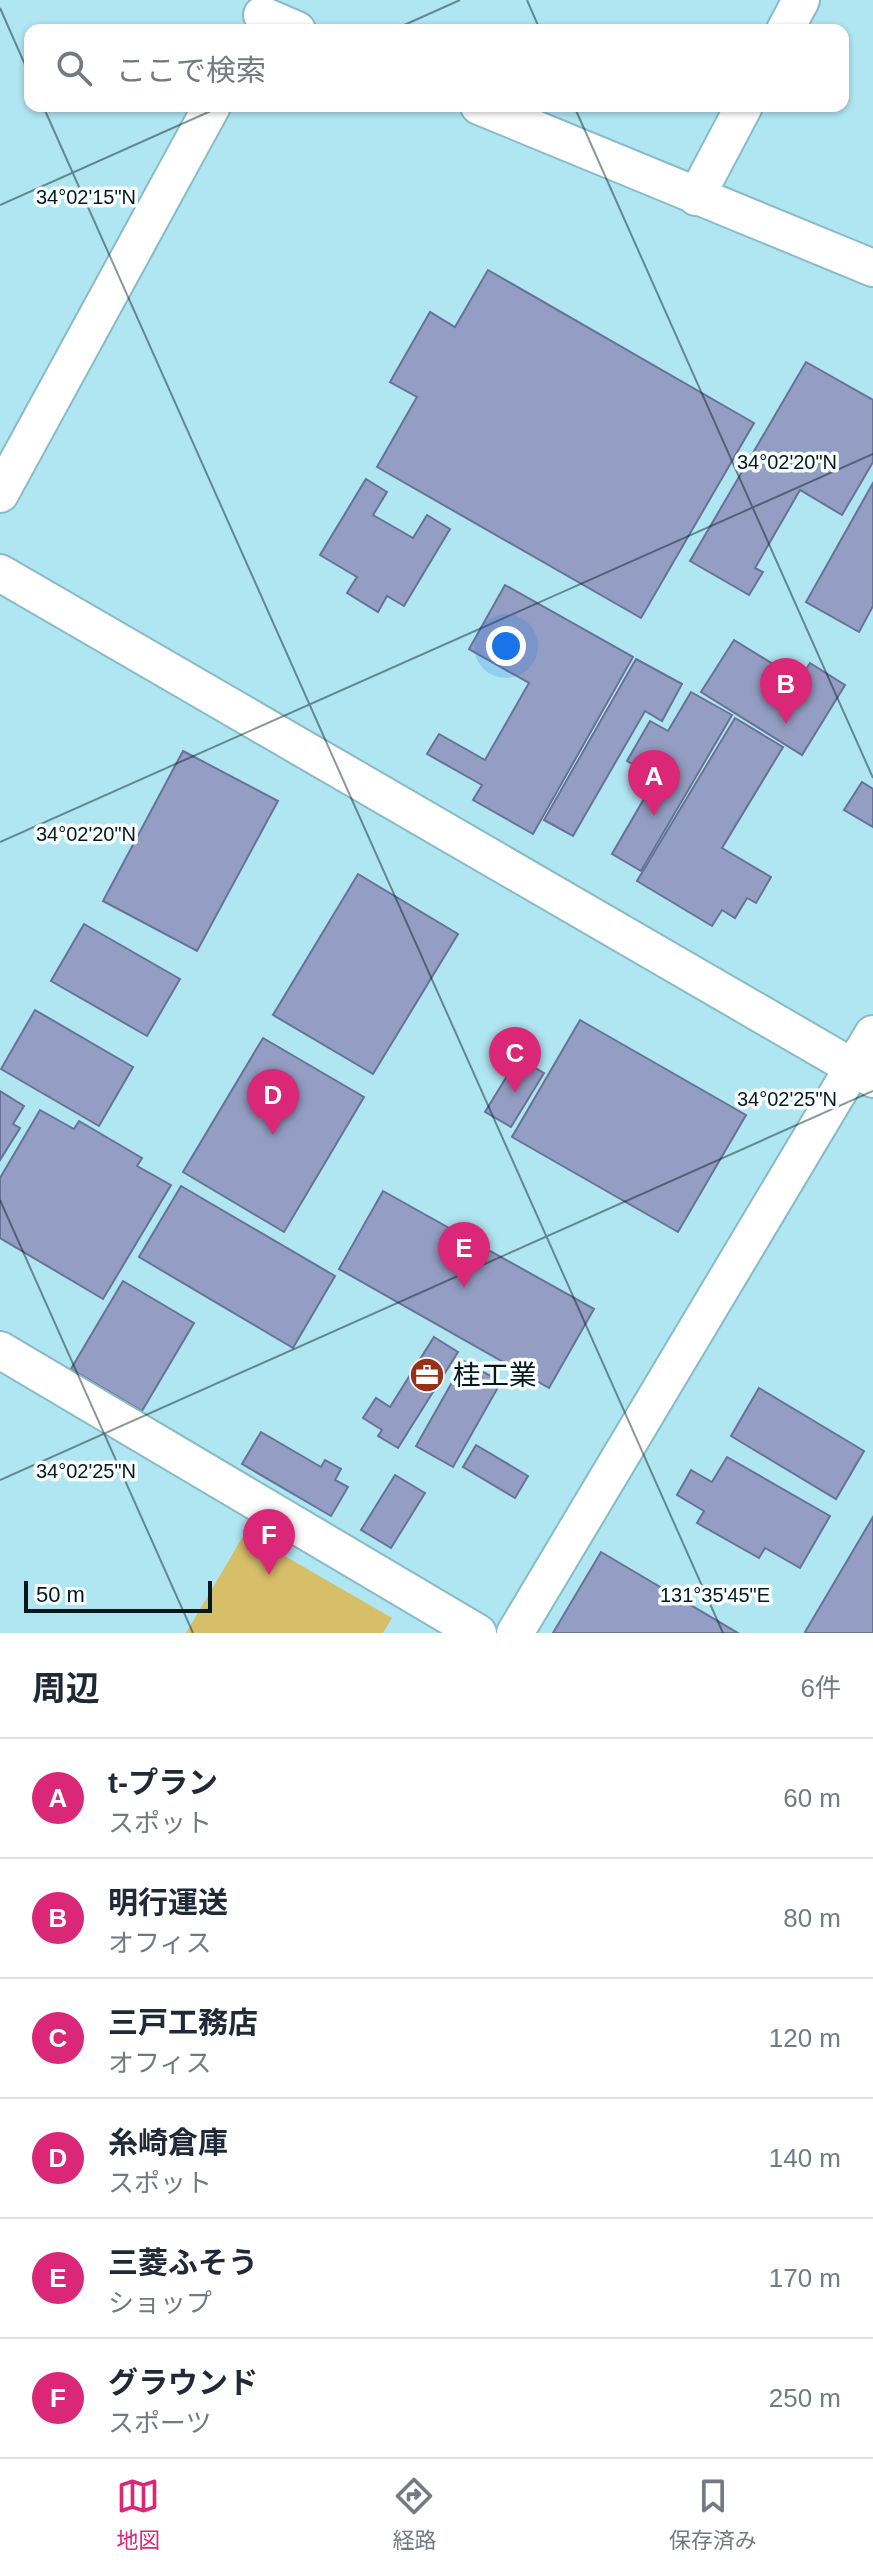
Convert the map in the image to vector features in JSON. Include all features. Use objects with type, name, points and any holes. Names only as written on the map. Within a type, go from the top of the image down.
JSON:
[{"type":"street","points":[[788,24],[801,0]]},
{"type":"street","points":[[261,15],[283,24]]},
{"type":"street","points":[[0,494],[209,112]]},
{"type":"street","points":[[493,112],[873,268]]},
{"type":"street","points":[[696,197],[741,112]]},
{"type":"street","points":[[0,573],[863,1073]]},
{"type":"street","points":[[515,1633],[863,1073],[873,1034]]},
{"type":"street","points":[[0,1350],[478,1633]]},
{"type":"shaded area","points":[[245,1533],[392,1618],[383,1633],[186,1633]]},
{"type":"building","points":[[488,270],[754,423],[641,618],[377,467],[417,397],[390,382],[430,312],[455,327]]},
{"type":"building","points":[[806,362],[873,400],[873,462],[842,515],[800,490],[755,568],[763,572],[749,595],[690,561]]},
{"type":"building","points":[[366,479],[387,492],[373,515],[413,538],[427,515],[450,529],[404,606],[387,596],[378,612],[347,593],[357,577],[320,555]]},
{"type":"building","points":[[873,483],[873,606],[859,632],[806,602]]},
{"type":"building","points":[[505,585],[633,657],[533,834],[473,800],[482,785],[427,754],[439,734],[485,760],[529,683],[469,649]]},
{"type":"building","points":[[734,640],[799,680],[810,663],[845,685],[802,755],[701,692]]},
{"type":"building","points":[[636,659],[682,684],[662,721],[645,711],[573,836],[544,820]]},
{"type":"building","points":[[691,692],[732,715],[641,871],[612,854],[656,778],[627,761],[650,721],[668,731]]},
{"type":"building","points":[[735,718],[783,747],[722,848],[771,877],[756,903],[747,898],[735,918],[722,910],[712,926],[637,881]]},
{"type":"building","points":[[183,751],[278,801],[197,951],[103,901]]},
{"type":"building","points":[[862,782],[873,789],[873,827],[844,810]]},
{"type":"building","points":[[358,874],[458,934],[373,1074],[273,1015]]},
{"type":"building","points":[[84,924],[180,979],[147,1036],[51,981]]},
{"type":"building","points":[[35,1010],[133,1067],[99,1126],[1,1069]]},
{"type":"building","points":[[580,1020],[746,1115],[678,1232],[512,1137]]},
{"type":"building","points":[[263,1038],[364,1097],[284,1232],[183,1172]]},
{"type":"building","points":[[518,1058],[544,1073],[511,1127],[485,1112]]},
{"type":"building","points":[[0,1091],[24,1106],[13,1124],[20,1128],[0,1160]]},
{"type":"building","points":[[40,1110],[74,1129],[79,1121],[142,1158],[137,1166],[171,1185],[103,1299],[0,1238],[0,1178]]},
{"type":"building","points":[[181,1186],[335,1276],[293,1348],[139,1257]]},
{"type":"building","points":[[383,1191],[594,1309],[549,1388],[339,1269]]},
{"type":"building","points":[[123,1281],[194,1323],[142,1411],[71,1369]]},
{"type":"building","name":"桂工業","points":[[434,1337],[458,1352],[398,1448],[378,1436],[382,1430],[363,1418],[376,1398],[390,1407]]},
{"type":"building","points":[[464,1361],[501,1382],[453,1467],[416,1446]]},
{"type":"building","points":[[759,1388],[864,1451],[836,1499],[731,1436]]},
{"type":"building","points":[[261,1432],[321,1467],[325,1460],[341,1469],[335,1480],[348,1487],[331,1516],[242,1464]]},
{"type":"building","points":[[476,1445],[528,1476],[515,1498],[463,1467]]},
{"type":"building","points":[[727,1457],[830,1516],[800,1568],[765,1548],[759,1558],[697,1523],[704,1511],[677,1495],[691,1470],[712,1482]]},
{"type":"building","points":[[395,1475],[425,1493],[391,1548],[361,1530]]},
{"type":"building","points":[[873,1517],[873,1633],[805,1632]]},
{"type":"building","points":[[601,1552],[738,1633],[553,1633]]},
{"type":"place","name":"明行運送","points":[[786,724]]},
{"type":"place","name":"t-プラン","points":[[654,816]]},
{"type":"place","name":"三戸工務店","points":[[515,1093]]},
{"type":"place","name":"糸崎倉庫","points":[[273,1135]]},
{"type":"place","name":"三菱ふそう","points":[[464,1288]]},
{"type":"place","name":"桂工業","points":[[427,1375]]},
{"type":"place","name":"グラウンド","points":[[269,1575]]}]
